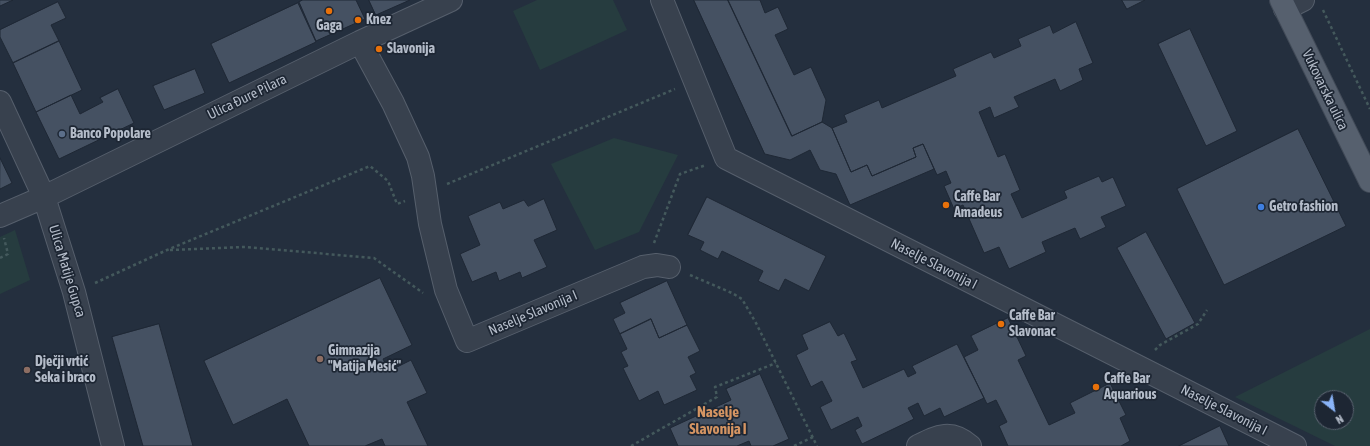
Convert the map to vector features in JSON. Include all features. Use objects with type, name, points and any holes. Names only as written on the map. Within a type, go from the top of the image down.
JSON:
[{"type":"main road","name":"Vukovarska ulica","points":[[1297,3],[1370,181]]},
{"type":"street","name":"Ulica Đure Pilara","points":[[1,224],[44,197],[360,42],[451,0]]},
{"type":"street","points":[[662,0],[726,158]]},
{"type":"street","name":"Naselje Slavonija I","points":[[360,42],[393,103],[415,150],[427,193],[430,224],[446,290],[467,341],[643,267],[657,265],[669,267]]},
{"type":"street","name":"Ulica Matije Gupca","points":[[0,102],[44,197],[74,292],[113,446]]},
{"type":"street","name":"Naselje Slavonija I","points":[[726,158],[1295,446]]},
{"type":"street","points":[[918,446],[936,437],[949,435],[960,438],[970,446]]},
{"type":"path","points":[[1297,3],[1370,109]]},
{"type":"path","points":[[74,292],[108,278],[167,250],[370,166],[388,181],[397,204],[427,193],[696,81]]},
{"type":"path","points":[[643,267],[654,243],[680,174],[726,158]]},
{"type":"path","points":[[0,258],[8,254],[1,224]]},
{"type":"path","points":[[167,250],[245,247],[374,258],[427,296],[446,290]]},
{"type":"path","points":[[669,267],[680,270],[742,299],[749,308],[818,446]]},
{"type":"path","points":[[1139,367],[1160,344],[1198,324],[1207,310]]},
{"type":"path","points":[[631,446],[717,397],[715,387],[776,363]]},
{"type":"path","points":[[794,446],[813,437]]},
{"type":"green space","points":[[537,0],[613,0],[627,30],[540,70],[513,11]]},
{"type":"green space","points":[[614,138],[678,155],[639,232],[595,250],[551,164]]},
{"type":"green space","points":[[15,230],[30,280],[0,294],[0,237]]},
{"type":"green space","points":[[1370,329],[1370,446],[1335,446],[1235,397]]},
{"type":"building","points":[[0,0],[13,0],[0,6]]},
{"type":"building","points":[[303,0],[356,0],[365,19],[316,41],[299,2]]},
{"type":"building","points":[[369,0],[410,0],[376,15]]},
{"type":"building","points":[[694,0],[728,0],[792,136],[822,122],[832,128],[851,172],[867,165],[872,176],[916,157],[913,148],[923,144],[934,169],[850,205],[836,174],[820,170],[810,150],[790,160],[765,154]]},
{"type":"building","points":[[728,0],[760,0],[765,13],[778,7],[788,29],[775,35],[794,75],[811,67],[826,100],[822,122],[792,136]]},
{"type":"building","points":[[1122,0],[1145,0],[1127,9]]},
{"type":"building","points":[[58,2],[66,18],[51,25],[59,41],[13,63],[0,37],[0,30]]},
{"type":"building","points":[[298,3],[316,42],[229,83],[211,44]]},
{"type":"building","points":[[1076,22],[1093,63],[1079,69],[1083,80],[1060,91],[1055,79],[1014,97],[1019,107],[994,118],[990,107],[979,112],[998,157],[1005,154],[1020,190],[1011,194],[1022,218],[1067,198],[1064,191],[1099,176],[1102,182],[1113,177],[1126,206],[1101,217],[1106,227],[1080,239],[1075,228],[1042,242],[1046,252],[1009,269],[999,247],[984,253],[963,205],[954,209],[944,186],[951,183],[946,171],[937,175],[923,144],[913,148],[916,157],[872,176],[867,165],[851,172],[832,128],[847,122],[844,115],[879,100],[882,108],[956,76],[953,69],[991,52],[994,58],[1021,46],[1018,39],[1050,25],[1053,33]]},
{"type":"building","points":[[1190,29],[1237,131],[1206,146],[1158,44]]},
{"type":"building","points":[[59,41],[82,90],[36,112],[13,63]]},
{"type":"building","points":[[195,69],[205,93],[164,110],[153,86]]},
{"type":"building","points":[[118,89],[134,123],[59,159],[36,112],[71,95],[80,114],[103,102],[100,98]]},
{"type":"building","name":"Getro fashion","points":[[1298,129],[1346,226],[1224,285],[1177,189]]},
{"type":"building","points":[[0,158],[12,183],[0,189]]},
{"type":"building","points":[[707,197],[826,256],[809,291],[785,279],[779,291],[758,281],[763,271],[722,251],[718,259],[700,250],[704,242],[688,235]]},
{"type":"building","points":[[544,199],[557,230],[534,240],[547,267],[522,278],[520,272],[499,281],[496,272],[472,282],[460,254],[480,245],[468,216],[500,202],[503,209],[524,200],[528,206]]},
{"type":"building","points":[[1146,232],[1195,323],[1166,339],[1117,248]]},
{"type":"building","points":[[380,278],[412,345],[383,359],[389,371],[411,360],[427,393],[407,402],[428,446],[385,446],[382,439],[365,446],[309,446],[287,399],[233,425],[204,361]]},
{"type":"building","points":[[667,281],[687,325],[659,338],[651,319],[620,334],[613,319],[625,313],[620,303]]},
{"type":"building","points":[[1008,318],[1026,356],[1018,360],[1049,425],[1075,413],[1070,403],[1110,383],[1126,415],[1120,418],[1130,441],[1121,446],[1008,446],[999,426],[1007,422],[996,400],[987,404],[964,357],[978,350],[971,336]]},
{"type":"building","points":[[651,319],[659,338],[687,325],[700,351],[688,357],[696,373],[690,376],[697,390],[664,405],[658,391],[639,401],[623,368],[628,366],[621,352],[627,349],[620,334]]},
{"type":"building","points":[[830,322],[838,336],[844,333],[857,360],[851,362],[863,388],[904,369],[908,377],[916,373],[912,366],[957,344],[984,398],[944,417],[940,408],[924,416],[918,403],[908,408],[914,419],[862,444],[855,430],[862,426],[858,417],[831,430],[820,407],[832,401],[822,381],[811,387],[796,355],[808,349],[802,335]]},
{"type":"building","points":[[159,324],[193,446],[143,446],[112,337]]},
{"type":"building","points":[[760,374],[789,439],[773,446],[751,446],[749,441],[737,446],[678,446],[670,428],[731,400],[726,389]]},
{"type":"building","points":[[1220,426],[1229,446],[1179,446]]},
{"type":"place","name":"Gaga","points":[[329,11]]},
{"type":"place","name":"Knez","points":[[358,20]]},
{"type":"place","name":"Slavonija","points":[[379,49]]},
{"type":"place","name":"Banco Popolare","points":[[62,134]]},
{"type":"place","name":"Caffe Bar Amadeus","points":[[946,205]]},
{"type":"place","name":"Getro fashion","points":[[1261,207]]},
{"type":"place","name":"Caffe Bar Slavonac","points":[[1001,324]]},
{"type":"place","name":"Gimnazija \"Matija Mesić\"","points":[[320,359]]},
{"type":"place","name":"Dječji vrtić Seka i braco","points":[[27,370]]},
{"type":"place","name":"Caffe Bar Aquarious","points":[[1096,387]]},
{"type":"district","name":"Naselje Slavonija I","points":[[718,420]]}]
